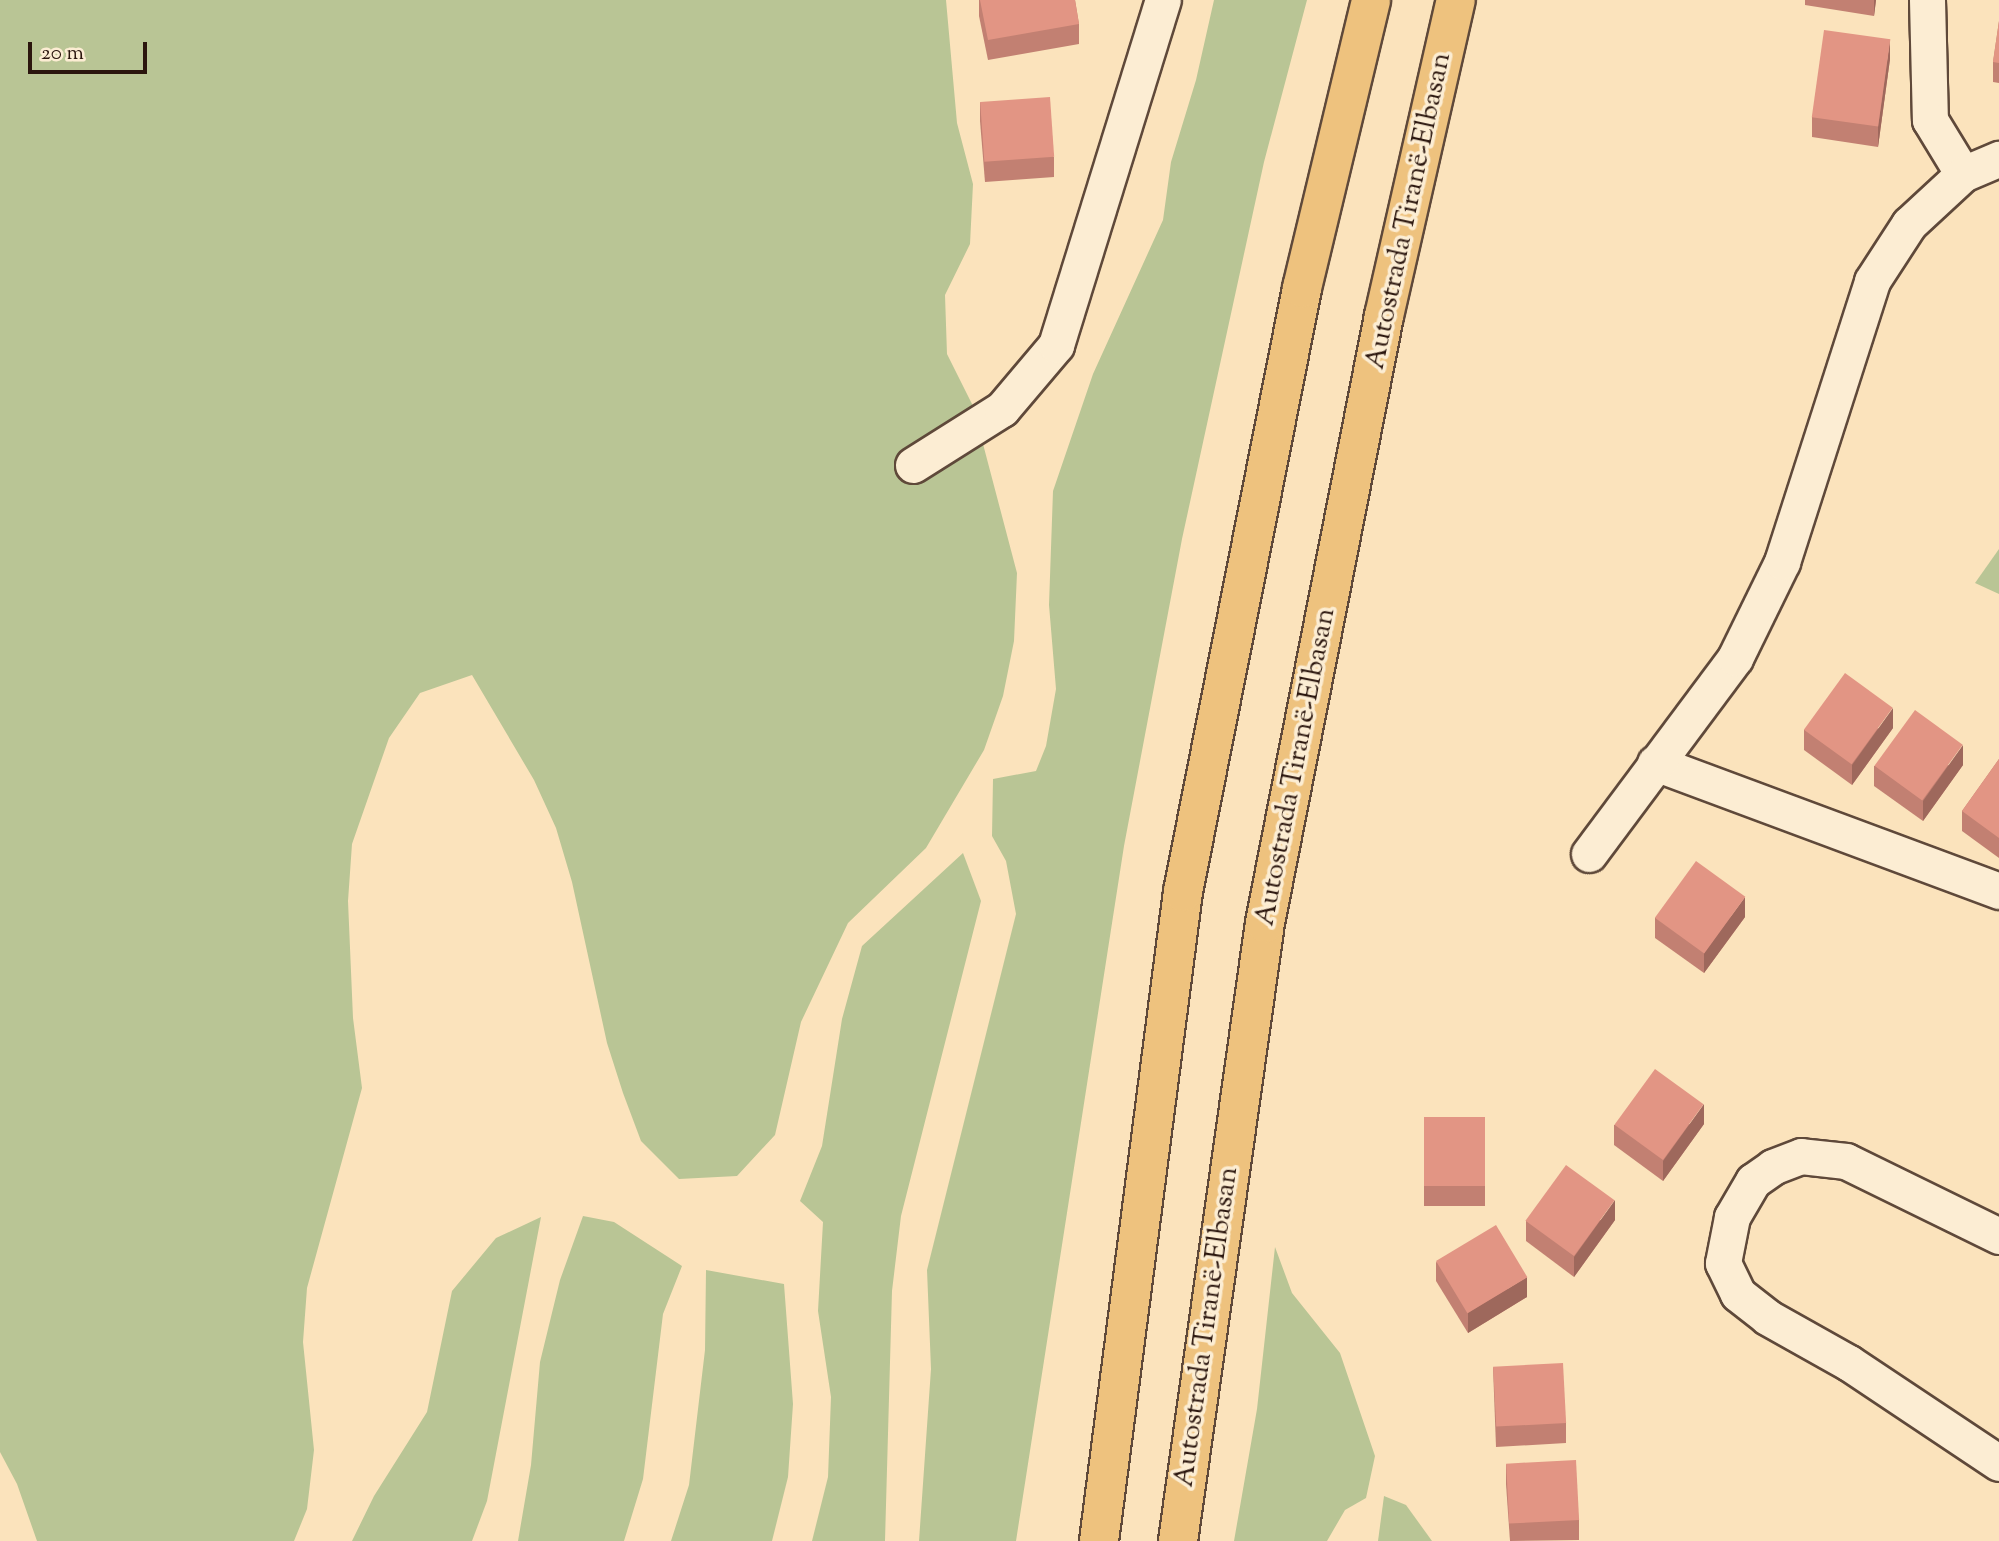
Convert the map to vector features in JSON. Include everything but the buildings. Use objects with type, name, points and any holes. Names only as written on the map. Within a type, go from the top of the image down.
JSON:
[{"type":"highway","points":[[1099,1541],[1183,891],[1302,288],[1371,0]]},
{"type":"highway","name":"Autostrada Tiranë-Elbasan","points":[[1178,1541],[1265,923],[1381,329],[1456,0]]},
{"type":"street","points":[[913,465],[1002,409],[1056,345],[1163,0]]},
{"type":"street","points":[[1927,0],[1930,120],[1963,174]]},
{"type":"street","points":[[1589,854],[1735,658],[1783,562],[1872,281],[1909,224],[1963,174],[1999,159]]},
{"type":"street","points":[[1655,763],[1999,891]]},
{"type":"street","points":[[1999,1236],[1846,1161],[1801,1156],[1773,1167],[1753,1181],[1732,1217],[1723,1263],[1738,1294],[1767,1317],[1849,1363],[1999,1463]]},
{"type":"green space","points":[[0,0],[946,0],[957,123],[973,184],[970,244],[945,295],[947,354],[973,406],[1017,573],[1014,641],[1003,696],[984,750],[926,848],[848,923],[801,1022],[775,1135],[737,1176],[679,1179],[641,1141],[623,1093],[607,1043],[572,882],[556,828],[534,780],[472,675],[420,693],[389,738],[352,844],[348,901],[353,1018],[362,1088],[307,1288],[303,1342],[314,1450],[307,1509],[294,1541],[37,1541],[17,1484],[0,1452]]},
{"type":"green space","points":[[1214,0],[1307,0],[1264,162],[1182,539],[1124,846],[1016,1541],[919,1541],[931,1369],[927,1270],[1016,914],[1006,861],[992,836],[993,779],[1036,771],[1046,746],[1056,689],[1049,605],[1053,491],[1093,374],[1163,220],[1171,162],[1196,80]]},
{"type":"green space","points":[[1999,549],[1999,594],[1975,583]]},
{"type":"green space","points":[[963,853],[981,901],[901,1216],[892,1291],[885,1541],[812,1541],[828,1477],[831,1397],[818,1311],[823,1222],[800,1201],[822,1146],[842,1019],[862,946]]},
{"type":"green space","points":[[583,1216],[614,1222],[682,1266],[663,1314],[643,1479],[624,1541],[518,1541],[531,1465],[540,1362],[560,1280]]},
{"type":"green space","points":[[541,1217],[487,1501],[472,1541],[352,1541],[374,1496],[427,1412],[452,1291],[496,1238]]},
{"type":"green space","points":[[1275,1247],[1292,1293],[1340,1353],[1375,1456],[1366,1498],[1345,1510],[1327,1541],[1234,1541],[1257,1409]]},
{"type":"green space","points":[[706,1270],[784,1284],[793,1404],[788,1477],[772,1541],[671,1541],[689,1485],[705,1350]]},
{"type":"green space","points":[[1384,1496],[1406,1505],[1432,1541],[1378,1541]]}]
